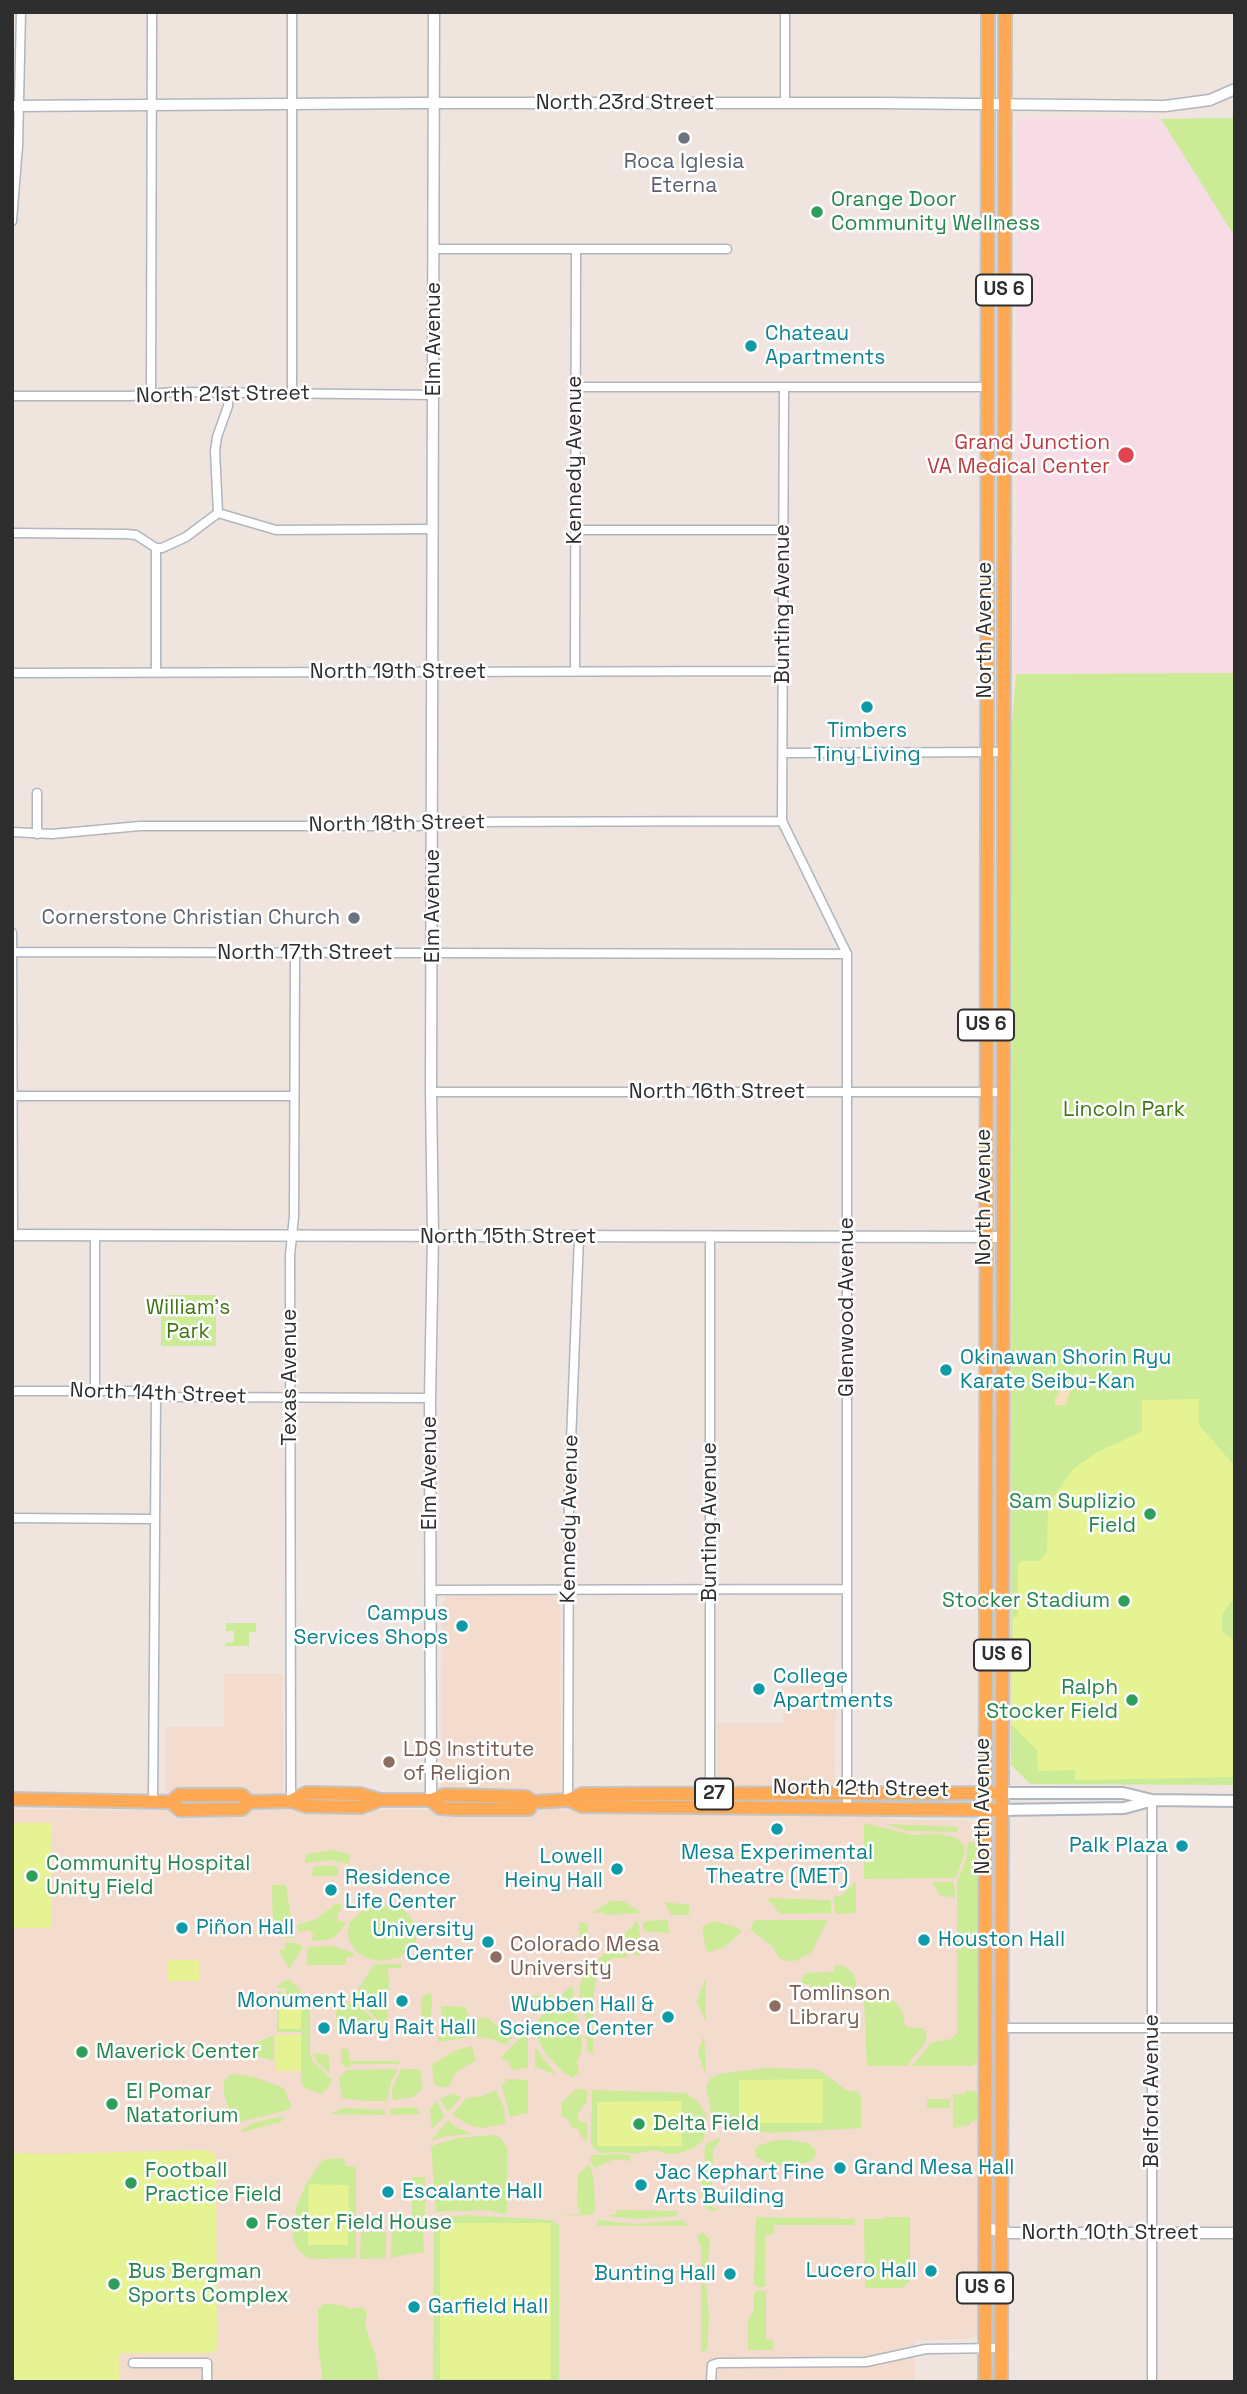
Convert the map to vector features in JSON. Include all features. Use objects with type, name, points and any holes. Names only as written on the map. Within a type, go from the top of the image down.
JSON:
[{"type":"main road","name":"North Avenue","points":[[985,2382],[988,12]]},
{"type":"main road","name":"North Avenue","points":[[1001,2382],[1005,12]]},
{"type":"main road","points":[[987,315],[994,333],[994,372],[1004,388]]},
{"type":"main road","points":[[987,387],[996,399],[997,434],[1004,443]]},
{"type":"main road","points":[[987,503],[1004,503]]},
{"type":"main road","points":[[987,563],[994,593],[994,631],[1004,645]]},
{"type":"main road","points":[[987,659],[996,668],[996,692],[1004,713]]},
{"type":"main road","points":[[986,958],[1004,958]]},
{"type":"main road","points":[[986,1436],[994,1450],[994,1487],[1002,1517]]},
{"type":"main road","name":"North 12th Street","points":[[847,1801],[986,1793],[1122,1793],[1152,1800],[1235,1801]]},
{"type":"main road","name":"North 12th Street","points":[[12,1799],[171,1802],[179,1795],[242,1795],[249,1802],[291,1801],[306,1807],[361,1807],[380,1800],[431,1800],[444,1795],[470,1795],[526,1797],[533,1802],[568,1800],[582,1806],[710,1800],[847,1801],[986,1810],[1124,1808],[1152,1800]]},
{"type":"main road","points":[[985,1971],[993,1993],[993,2017],[1002,2028]]},
{"type":"main road","points":[[985,2081],[994,2093],[994,2141],[1002,2161]]},
{"type":"street","points":[[12,221],[21,12]]},
{"type":"street","points":[[151,394],[152,12]]},
{"type":"street","points":[[292,12],[292,394]]},
{"type":"street","name":"Elm Avenue","points":[[431,1800],[434,12]]},
{"type":"street","points":[[785,12],[785,103]]},
{"type":"street","name":"North 23rd Street","points":[[16,106],[292,103],[1179,105],[1210,100],[1235,89]]},
{"type":"street","points":[[434,249],[727,249]]},
{"type":"street","name":"Kennedy Avenue","points":[[575,671],[576,249]]},
{"type":"street","points":[[576,387],[987,387]]},
{"type":"street","name":"Bunting Avenue","points":[[782,821],[784,387]]},
{"type":"street","points":[[218,513],[215,451],[228,406],[229,392]]},
{"type":"street","name":"North 21st Street","points":[[12,396],[131,396],[229,392],[434,395]]},
{"type":"street","points":[[218,513],[276,530],[433,529]]},
{"type":"street","points":[[12,533],[126,534],[142,538],[156,548],[186,537],[218,513]]},
{"type":"street","points":[[575,530],[784,530]]},
{"type":"street","points":[[156,548],[156,672]]},
{"type":"street","name":"North 19th Street","points":[[12,673],[783,671]]},
{"type":"street","points":[[783,753],[1004,752]]},
{"type":"street","points":[[37,793],[37,834]]},
{"type":"street","name":"North 18th Street","points":[[12,832],[37,834],[140,825],[433,826],[448,822],[782,821]]},
{"type":"street","name":"Glenwood Avenue","points":[[782,821],[847,954],[847,1801]]},
{"type":"street","points":[[12,933],[13,1235]]},
{"type":"street","name":"North 17th Street","points":[[14,952],[847,954]]},
{"type":"street","name":"Texas Avenue","points":[[291,1801],[290,1398],[295,953]]},
{"type":"street","name":"North 16th Street","points":[[431,1091],[1004,1092]]},
{"type":"street","points":[[14,1096],[294,1096]]},
{"type":"street","name":"North 15th Street","points":[[13,1235],[1003,1237]]},
{"type":"street","points":[[95,1235],[95,1391]]},
{"type":"street","name":"Kennedy Avenue","points":[[568,1800],[570,1470],[578,1331],[579,1237]]},
{"type":"street","name":"Bunting Avenue","points":[[710,1237],[710,1800]]},
{"type":"street","name":"North 14th Street","points":[[12,1391],[139,1391],[175,1397],[430,1398]]},
{"type":"street","points":[[153,1802],[156,1394]]},
{"type":"street","points":[[12,1518],[155,1518]]},
{"type":"street","points":[[431,1590],[847,1589]]},
{"type":"street","name":"Belford Avenue","points":[[1152,1800],[1152,2382]]},
{"type":"street","points":[[1002,2028],[1235,2028]]},
{"type":"street","name":"North 10th Street","points":[[985,2228],[1002,2232],[1235,2233]]},
{"type":"street","points":[[711,2382],[711,2368],[715,2364],[723,2363],[866,2362],[926,2349],[1001,2348]]},
{"type":"street","points":[[133,2363],[206,2363],[206,2382]]},
{"type":"shaded area","name":"Grand Junction VA Medical Center","points":[[1017,118],[1161,119],[1235,237],[1235,673],[1016,674]]},
{"type":"shaded area","name":"Colorado Mesa University","points":[[555,1596],[560,1601],[561,1811],[723,1811],[723,1786],[717,1779],[717,1723],[783,1723],[783,1686],[838,1685],[835,1725],[836,1812],[901,1820],[967,1820],[978,1827],[979,2335],[972,2335],[969,2339],[915,2340],[914,2382],[12,2382],[12,1810],[165,1810],[166,1727],[224,1727],[224,1674],[283,1674],[283,1810],[441,1810],[442,1605],[447,1597]]},
{"type":"green space","points":[[1235,118],[1235,237],[1161,119]]},
{"type":"green space","name":"Lincoln Park","points":[[1235,673],[1235,1785],[1030,1784],[1011,1765],[1012,725],[1016,674]]},
{"type":"green space","name":"William's Park","points":[[167,1295],[216,1295],[216,1346],[161,1346],[161,1300]]},
{"type":"green space","name":"Stocker Stadium","points":[[1199,1399],[1199,1425],[1235,1466],[1235,1597],[1222,1614],[1222,1630],[1235,1642],[1235,1777],[1075,1780],[1075,1770],[1038,1771],[1037,1750],[1011,1724],[1013,1617],[1018,1617],[1018,1565],[1021,1561],[1039,1561],[1047,1552],[1048,1505],[1074,1468],[1099,1451],[1142,1432],[1142,1400]]},
{"type":"green space","points":[[226,1623],[256,1623],[256,1632],[249,1632],[249,1646],[225,1646],[225,1643],[234,1642],[234,1631],[226,1631]]},
{"type":"green space","name":"Community Hospital Unity Field","points":[[12,1823],[52,1823],[51,1928],[12,1928]]},
{"type":"green space","points":[[864,1823],[912,1835],[939,1834],[957,1838],[965,1851],[956,1878],[864,1879]]},
{"type":"green space","points":[[886,1824],[957,1827],[958,1832],[907,1831]]},
{"type":"green space","points":[[968,1842],[978,1843],[977,2061],[973,2066],[912,2066],[932,2042],[952,2039],[957,2033],[957,1882],[966,1860]]},
{"type":"green space","points":[[334,1850],[350,1854],[349,1864],[331,1860],[305,1863],[306,1854]]},
{"type":"green space","points":[[313,1867],[338,1867],[338,1876],[312,1876]]},
{"type":"green space","points":[[932,1882],[954,1882],[955,1898],[940,1895]]},
{"type":"green space","points":[[854,1883],[856,1913],[835,1914],[834,1897],[841,1896]]},
{"type":"green space","points":[[272,1885],[286,1885],[294,1938],[285,1938],[284,1932],[273,1932]]},
{"type":"green space","points":[[767,1898],[831,1900],[831,1913],[780,1914]]},
{"type":"green space","points":[[610,1901],[623,1901],[642,1913],[592,1913]]},
{"type":"green space","points":[[664,1902],[689,1905],[689,1915],[671,1915]]},
{"type":"green space","points":[[337,1903],[341,1905],[338,1921],[347,1922],[336,1936],[327,1940],[311,1941],[314,1935],[309,1930],[298,1932],[297,1925],[316,1919]]},
{"type":"green space","points":[[374,1905],[398,1907],[416,1924],[416,1941],[412,1948],[398,1958],[380,1961],[366,1958],[358,1953],[349,1941],[350,1922],[363,1910]]},
{"type":"green space","points":[[668,1920],[669,1933],[643,1931],[643,1923],[647,1921]]},
{"type":"green space","points":[[755,1920],[827,1921],[811,1953],[795,1961],[787,1961],[779,1958],[773,1947],[750,1929]]},
{"type":"green space","points":[[579,1921],[588,1925],[587,1935],[594,1942],[594,1947],[579,1947]]},
{"type":"green space","points":[[637,1921],[640,1928],[640,1956],[617,1941]]},
{"type":"green space","points":[[714,1921],[742,1931],[725,1947],[709,1952],[706,1950],[702,1927]]},
{"type":"green space","points":[[285,1942],[303,1947],[289,1969],[279,1951],[285,1949]]},
{"type":"green space","points":[[613,1944],[629,1956],[612,1958],[600,1968],[595,1963]]},
{"type":"green space","points":[[333,1946],[353,1953],[354,1957],[346,1957],[346,1965],[307,1965],[307,1949]]},
{"type":"green space","points":[[168,1960],[199,1960],[199,1981],[168,1981]]},
{"type":"green space","points":[[374,1964],[402,1964],[402,1968],[387,1970],[387,2029],[357,2000],[357,1992]]},
{"type":"green space","points":[[835,1965],[844,1966],[852,1972],[856,1982],[856,1999],[844,1999],[836,1988],[810,1992],[810,1984],[800,1984],[805,1973],[834,1972]]},
{"type":"green space","points":[[592,1966],[600,1974],[597,1976],[594,1991],[593,2054],[587,2051],[586,2018],[579,1991],[583,1975]]},
{"type":"green space","points":[[288,1979],[300,1989],[303,2003],[310,2003],[310,2055],[332,2080],[321,2094],[304,2088],[301,2082],[301,2032],[277,2032],[277,1991],[285,1993],[286,1988],[277,1986]]},
{"type":"green space","points":[[706,1979],[706,2023],[697,2001]]},
{"type":"green space","points":[[572,1985],[582,2039],[581,2053],[577,2061],[579,2072],[573,2078],[563,2072],[545,2053],[534,2024]]},
{"type":"green space","points":[[431,1992],[430,2024],[422,2023],[421,1997]]},
{"type":"green space","points":[[279,1995],[301,1995],[301,2029],[279,2029]]},
{"type":"green space","points":[[554,1995],[533,2017],[532,1996]]},
{"type":"green space","points":[[864,1996],[893,2000],[901,2009],[906,2027],[924,2028],[924,2031],[927,2031],[925,2043],[906,2066],[867,2066]]},
{"type":"green space","points":[[344,2002],[356,2003],[386,2031],[361,2033],[353,2029],[350,2030],[350,2036],[337,2036],[336,2010],[344,2010]]},
{"type":"green space","points":[[442,2006],[466,2007],[471,2037],[438,2042]]},
{"type":"green space","points":[[486,2017],[500,2028],[518,2032],[505,2045],[493,2039],[477,2037],[477,2020]]},
{"type":"green space","points":[[526,2032],[528,2068],[512,2070],[508,2061],[500,2058]]},
{"type":"green space","points":[[274,2035],[274,2061],[257,2056],[253,2044]]},
{"type":"green space","points":[[276,2035],[301,2035],[301,2071],[276,2071]]},
{"type":"green space","points":[[704,2036],[706,2071],[704,2072],[698,2051]]},
{"type":"green space","points":[[535,2045],[541,2056],[557,2075],[535,2067]]},
{"type":"green space","points":[[472,2046],[476,2061],[457,2071],[450,2085],[443,2088],[434,2084],[432,2065],[456,2050]]},
{"type":"green space","points":[[341,2049],[348,2049],[350,2061],[399,2061],[399,2064],[351,2064],[350,2067],[345,2067],[341,2061]]},
{"type":"green space","points":[[313,2054],[329,2054],[330,2074],[318,2063]]},
{"type":"green space","points":[[763,2068],[812,2069],[822,2072],[846,2090],[858,2092],[861,2097],[861,2128],[770,2133],[734,2129],[715,2120],[706,2086],[710,2079],[718,2074]]},
{"type":"green space","points":[[398,2069],[391,2082],[387,2101],[342,2098],[339,2078],[346,2070]]},
{"type":"green space","points":[[401,2069],[421,2071],[422,2090],[413,2097],[393,2100],[392,2090]]},
{"type":"green space","points":[[230,2075],[254,2077],[284,2088],[291,2107],[241,2122],[235,2121],[224,2093],[224,2081]]},
{"type":"green space","points":[[507,2079],[528,2080],[528,2113],[510,2117],[502,2086]]},
{"type":"green space","points":[[823,2079],[823,2123],[739,2123],[739,2080]]},
{"type":"green space","points":[[576,2089],[587,2090],[587,2103],[577,2115],[580,2122],[587,2122],[587,2142],[579,2134],[579,2129],[574,2129],[569,2124],[569,2119],[562,2117],[562,2102]]},
{"type":"green space","points":[[496,2090],[504,2108],[505,2124],[483,2128],[472,2126],[452,2115],[467,2098],[483,2096]]},
{"type":"green space","points":[[592,2090],[685,2093],[697,2101],[706,2114],[704,2139],[694,2148],[680,2153],[669,2154],[655,2150],[633,2154],[599,2153],[591,2145]]},
{"type":"green space","points":[[965,2091],[974,2091],[978,2095],[978,2120],[970,2122],[970,2125],[953,2128],[953,2094],[965,2094]]},
{"type":"green space","points":[[453,2093],[461,2097],[448,2112],[440,2099]]},
{"type":"green space","points":[[927,2099],[950,2099],[950,2108],[927,2108]]},
{"type":"green space","points":[[436,2101],[445,2116],[432,2129],[430,2109]]},
{"type":"green space","name":"Delta Field","points":[[681,2101],[682,2146],[597,2146],[597,2102]]},
{"type":"green space","points":[[344,2108],[384,2110],[385,2115],[330,2114]]},
{"type":"green space","points":[[391,2109],[418,2109],[420,2114],[390,2115]]},
{"type":"green space","points":[[284,2116],[281,2122],[242,2132],[241,2130],[253,2123]]},
{"type":"green space","points":[[448,2120],[471,2134],[447,2136],[431,2141]]},
{"type":"green space","points":[[493,2135],[501,2138],[507,2148],[507,2212],[436,2212],[431,2146],[457,2138]]},
{"type":"green space","points":[[722,2137],[713,2150],[712,2202],[713,2208],[722,2209],[710,2211],[705,2207],[701,2194],[707,2158],[704,2156],[705,2147],[707,2143]]},
{"type":"green space","points":[[775,2140],[807,2143],[815,2149],[816,2156],[811,2161],[793,2166],[772,2165],[756,2157],[755,2150],[758,2146]]},
{"type":"green space","name":"Bus Bergman Sports Complex","points":[[207,2150],[216,2158],[217,2349],[212,2353],[119,2353],[119,2382],[12,2382],[12,2153]]},
{"type":"green space","points":[[592,2155],[630,2156],[631,2161],[615,2159],[594,2168],[590,2160]]},
{"type":"green space","points":[[344,2158],[345,2166],[356,2167],[356,2258],[306,2257],[299,2251],[292,2236],[296,2208],[305,2186],[321,2162]]},
{"type":"green space","points":[[589,2164],[594,2178],[595,2212],[590,2215],[555,2216],[581,2214],[577,2204],[578,2175]]},
{"type":"green space","points":[[412,2177],[425,2179],[423,2228],[412,2228]]},
{"type":"green space","points":[[309,2184],[349,2185],[348,2245],[308,2245]]},
{"type":"green space","points":[[616,2210],[677,2211],[677,2216],[636,2219],[606,2216],[616,2214]]},
{"type":"green space","points":[[466,2215],[552,2220],[559,2226],[559,2382],[436,2382],[433,2377],[434,2220]]},
{"type":"green space","points":[[756,2217],[855,2219],[855,2225],[774,2225],[774,2234],[765,2235],[765,2287],[757,2287],[754,2283]]},
{"type":"green space","points":[[910,2217],[910,2281],[902,2288],[865,2288],[864,2219]]},
{"type":"green space","points":[[597,2220],[636,2224],[683,2220],[688,2226],[598,2226]]},
{"type":"green space","points":[[440,2223],[551,2223],[551,2379],[440,2379]]},
{"type":"green space","points":[[392,2231],[423,2231],[424,2253],[391,2258]]},
{"type":"green space","points":[[361,2232],[386,2232],[386,2258],[360,2259]]},
{"type":"green space","points":[[703,2232],[710,2240],[706,2281],[701,2281],[701,2248],[697,2235]]},
{"type":"green space","points":[[701,2284],[706,2284],[709,2315],[707,2351],[701,2351]]},
{"type":"green space","points":[[766,2291],[766,2339],[773,2340],[773,2350],[748,2350],[748,2320],[754,2310],[754,2293]]},
{"type":"green space","points":[[324,2304],[342,2305],[351,2309],[361,2307],[367,2312],[365,2326],[375,2354],[379,2382],[323,2382],[318,2344],[318,2309]]},
{"type":"sand","points":[[1066,1384],[1072,1384],[1066,1405],[1055,1405],[1055,1398]]},
{"type":"place","name":"Roca Iglesia Eterna","points":[[684,138]]},
{"type":"place","name":"Orange Door Community Wellness","points":[[817,212]]},
{"type":"place","name":"Chateau Apartments","points":[[751,346]]},
{"type":"place","name":"Grand Junction VA Medical Center","points":[[1126,455]]},
{"type":"place","name":"Timbers Tiny Living","points":[[867,707]]},
{"type":"place","name":"Cornerstone Christian Church","points":[[354,918]]},
{"type":"place","name":"Okinawan Shorin Ryu Karate Seibu-Kan","points":[[946,1370]]},
{"type":"place","name":"Sam Suplizio Field","points":[[1150,1514]]},
{"type":"place","name":"Stocker Stadium","points":[[1124,1601]]},
{"type":"place","name":"Campus Services Shops","points":[[462,1626]]},
{"type":"place","name":"College Apartments","points":[[759,1689]]},
{"type":"place","name":"Ralph Stocker Field","points":[[1132,1700]]},
{"type":"place","name":"LDS Institute of Religion","points":[[389,1762]]},
{"type":"place","name":"Mesa Experimental Theatre (MET)","points":[[777,1829]]},
{"type":"place","name":"Palk Plaza","points":[[1182,1846]]},
{"type":"place","name":"Lowell Heiny Hall","points":[[617,1869]]},
{"type":"place","name":"Community Hospital Unity Field","points":[[32,1876]]},
{"type":"place","name":"Residence Life Center","points":[[331,1890]]},
{"type":"place","name":"Piñon Hall","points":[[182,1928]]},
{"type":"place","name":"Houston Hall","points":[[924,1940]]},
{"type":"place","name":"University Center","points":[[488,1942]]},
{"type":"place","name":"Colorado Mesa University","points":[[496,1957]]},
{"type":"place","name":"Monument Hall","points":[[402,2001]]},
{"type":"place","name":"Tomlinson Library","points":[[775,2006]]},
{"type":"place","name":"Wubben Hall & Science Center","points":[[668,2017]]},
{"type":"place","name":"Mary Rait Hall","points":[[324,2028]]},
{"type":"place","name":"Maverick Center","points":[[82,2052]]},
{"type":"place","name":"El Pomar Natatorium","points":[[112,2104]]},
{"type":"place","name":"Delta Field","points":[[639,2124]]},
{"type":"place","name":"Grand Mesa Hall","points":[[840,2168]]},
{"type":"place","name":"Football Practice Field","points":[[131,2183]]},
{"type":"place","name":"Jac Kephart Fine Arts Building","points":[[641,2185]]},
{"type":"place","name":"Escalante Hall","points":[[388,2192]]},
{"type":"place","name":"Foster Field House","points":[[252,2223]]},
{"type":"place","name":"Lucero Hall","points":[[931,2271]]},
{"type":"place","name":"Bunting Hall","points":[[730,2274]]},
{"type":"place","name":"Bus Bergman Sports Complex","points":[[114,2284]]},
{"type":"place","name":"Garfield Hall","points":[[414,2307]]}]
